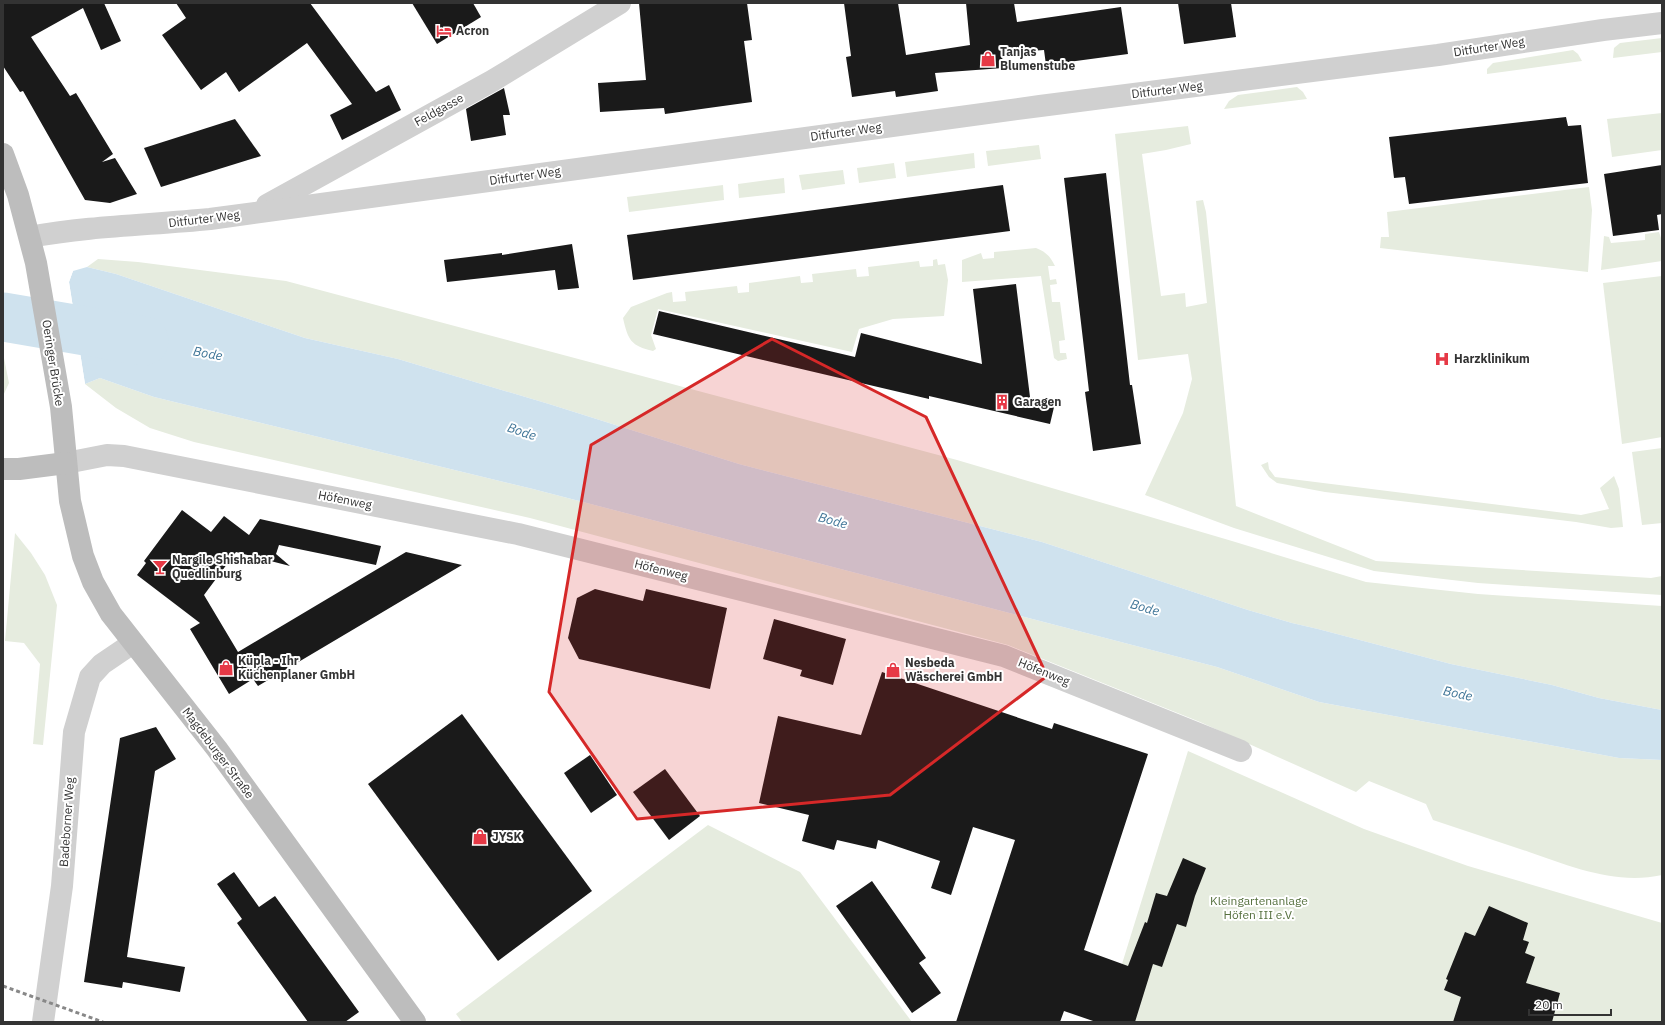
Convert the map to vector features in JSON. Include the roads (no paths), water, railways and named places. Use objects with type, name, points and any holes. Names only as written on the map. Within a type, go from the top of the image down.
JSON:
[{"type":"main road","name":"Oeringer Brücke","points":[[3,154],[30,237],[36,263],[57,383],[66,463]]},
{"type":"main road","points":[[3,469],[14,470],[66,463]]},
{"type":"main road","name":"Magdeburger Straße","points":[[66,463],[70,501],[83,556],[94,582],[111,614],[132,643],[217,749],[415,1022]]},
{"type":"street","name":"Feldgasse","points":[[256,212],[492,81],[620,3]]},
{"type":"street","name":"Ditfurter Weg","points":[[30,237],[59,231],[160,224],[256,212],[1040,106],[1438,55],[1603,30],[1662,23]]},
{"type":"street","name":"Höfenweg","points":[[66,463],[108,456],[124,456],[518,534],[1004,656],[1241,751]]},
{"type":"street","name":"Badeborner Weg","points":[[43,1022],[62,886],[74,732],[90,677],[102,664],[132,643]]},
{"type":"water","points":[[87,267],[116,274],[305,338],[398,359],[549,404],[739,464],[1042,542],[1292,623],[1451,664],[1552,685],[1599,698],[1662,710],[1662,760],[1619,758],[1319,702],[1217,667],[533,489],[154,397],[100,378],[85,384],[69,282],[73,271]]},
{"type":"waterway","name":"Bode","points":[[3,317],[144,341]]},
{"type":"railway","points":[[3,986],[103,1022]]},
{"type":"place","name":"Acron","points":[[444,31]]},
{"type":"place","name":"Tanjas Blumenstube","points":[[988,59]]},
{"type":"place","name":"Harzklinikum","points":[[1442,359]]},
{"type":"place","name":"Garagen","points":[[1002,402]]},
{"type":"place","name":"Nargile Shishabar Quedlinburg","points":[[160,567]]},
{"type":"place","name":"Küpla - Ihr Küchenplaner GmbH","points":[[226,668]]},
{"type":"place","name":"Nesbeda Wäscherei GmbH","points":[[893,670]]},
{"type":"place","name":"JYSK","points":[[480,837]]},
{"type":"park label","name":"Kleingartenanlage Höfen III e.V.","points":[[1259,908]]}]
